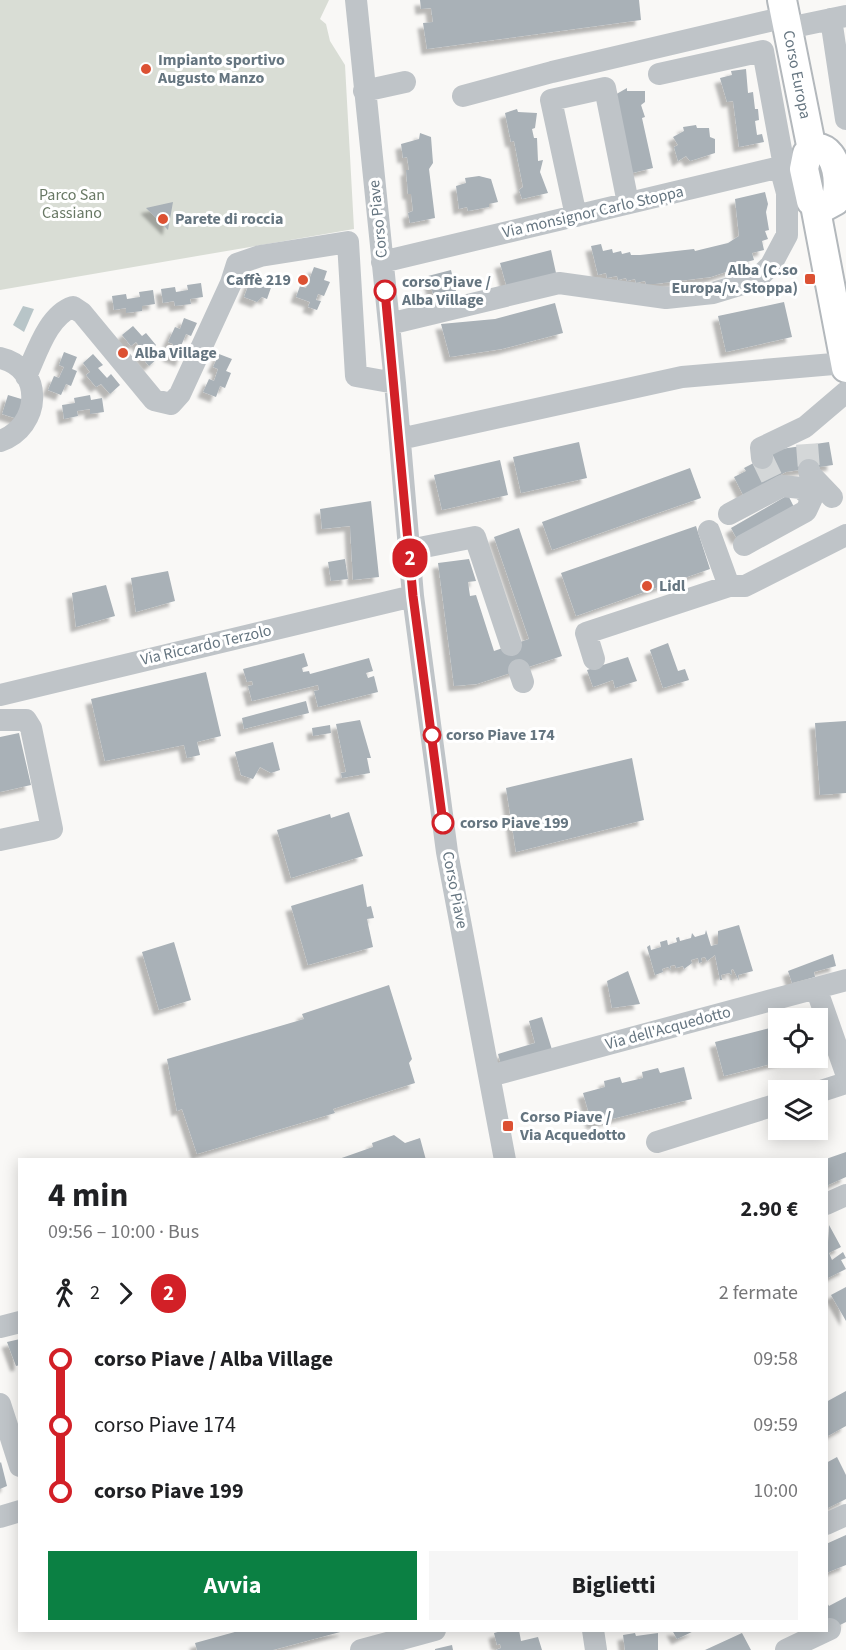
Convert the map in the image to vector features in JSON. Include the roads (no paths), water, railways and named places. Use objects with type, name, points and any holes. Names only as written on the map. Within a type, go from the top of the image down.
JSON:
[{"type":"main road","name":"Corso Europa","points":[[792,11],[801,159],[833,161],[833,196]]},
{"type":"main road","points":[[833,196],[846,295]]},
{"type":"main road","points":[[833,196],[845,366]]},
{"type":"street","name":"Corso Piave","points":[[356,0],[395,383],[413,596],[447,852],[505,1158]]},
{"type":"street","points":[[463,96],[792,11]]},
{"type":"street","name":"Corso Europa","points":[[792,11],[836,13]]},
{"type":"street","points":[[836,13],[846,119]]},
{"type":"street","points":[[389,324],[559,283],[666,298],[713,293],[756,280],[771,265],[787,235],[787,193],[801,159],[763,51],[659,74]]},
{"type":"street","points":[[364,91],[405,82]]},
{"type":"street","points":[[576,216],[551,100],[604,88],[628,203]]},
{"type":"street","name":"Via monsignor Carlo Stoppa","points":[[382,262],[801,159]]},
{"type":"street","points":[[26,376],[46,335],[62,311],[73,307],[82,313],[154,399],[171,404],[180,394],[231,283],[237,264],[260,256],[348,242],[380,234]]},
{"type":"street","points":[[348,242],[349,295],[356,376],[395,383]]},
{"type":"street","points":[[0,358],[16,365],[26,376],[32,389],[33,403],[29,417],[21,429],[0,441]]},
{"type":"street","points":[[400,439],[682,377],[845,366]]},
{"type":"street","points":[[762,458],[761,448],[806,436],[846,392]]},
{"type":"street","points":[[809,470],[830,497]]},
{"type":"street","points":[[729,514],[778,483],[830,497]]},
{"type":"street","points":[[744,545],[830,497]]},
{"type":"street","points":[[709,531],[729,586]]},
{"type":"street","points":[[594,659],[586,633],[729,586],[745,586],[846,535]]},
{"type":"street","points":[[409,550],[475,537],[511,645]]},
{"type":"street","name":"Via Riccardo Terzolo","points":[[0,695],[413,596]]},
{"type":"street","points":[[0,720],[18,718],[26,720],[31,728],[52,828],[0,840]]},
{"type":"street","name":"Via dell'Acquedotto","points":[[490,1076],[846,980]]},
{"type":"street","points":[[816,988],[846,1072]]},
{"type":"street","points":[[828,1089],[846,1083]]},
{"type":"street","points":[[657,1143],[768,1107]]},
{"type":"street","points":[[828,1203],[846,1195]]},
{"type":"street","points":[[0,1327],[18,1322]]},
{"type":"street","points":[[0,1404],[18,1460]]},
{"type":"street","points":[[0,1517],[18,1512]]},
{"type":"street","points":[[828,1523],[846,1515]]},
{"type":"street","points":[[361,1650],[428,1632]]},
{"type":"street","points":[[786,1650],[824,1632]]},
{"type":"tunnel","points":[[807,444],[809,470]]},
{"type":"tunnel","points":[[762,458],[773,481]]},
{"type":"place","name":"Impianto sportivo Augusto Manzo","points":[[146,69]]},
{"type":"place","name":"Parete di roccia","points":[[163,219]]},
{"type":"place","name":"Alba (C.so Europa/v. Stoppa)","points":[[810,279]]},
{"type":"place","name":"Caffè 219","points":[[303,280]]},
{"type":"place","name":"corso Piave / Alba Village","points":[[385,291]]},
{"type":"place","name":"Alba Village","points":[[123,353]]},
{"type":"place","name":"Lidl","points":[[647,586]]},
{"type":"place","name":"corso Piave 174","points":[[432,735]]},
{"type":"place","name":"corso Piave 199","points":[[443,823]]},
{"type":"place","name":"Corso Piave / Via Acquedotto","points":[[508,1126]]},
{"type":"park label","name":"Parco San Cassiano","points":[[72,204]]}]
